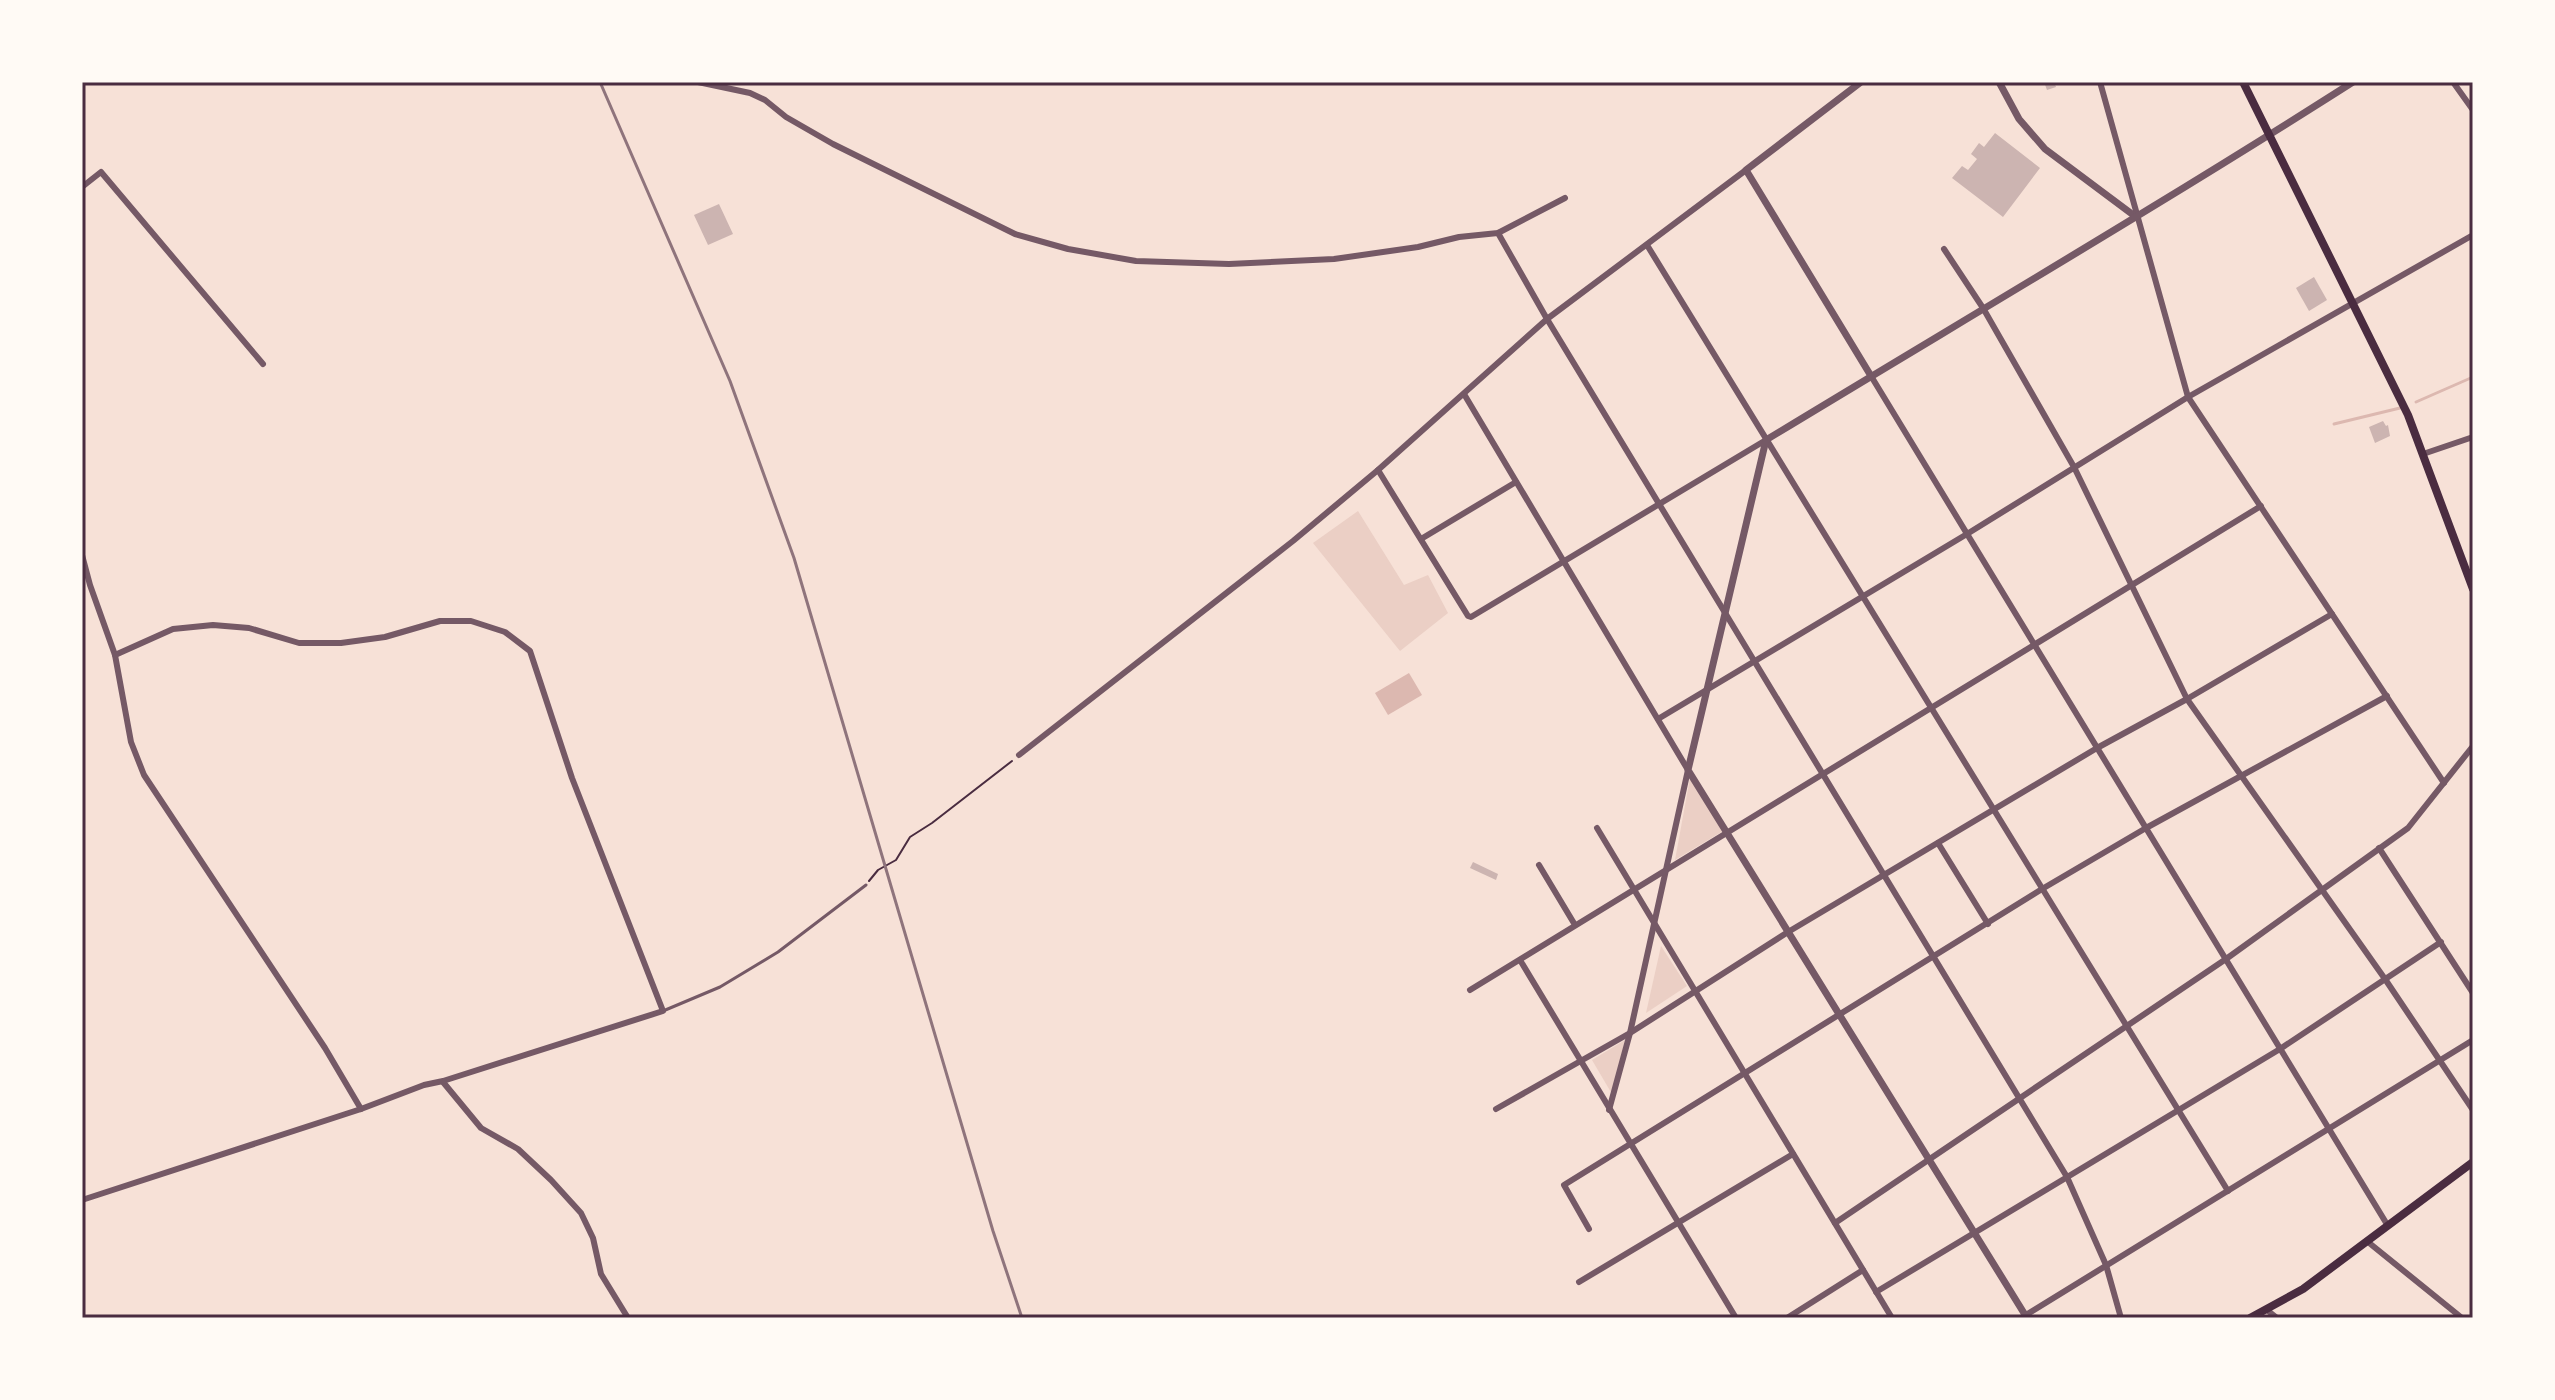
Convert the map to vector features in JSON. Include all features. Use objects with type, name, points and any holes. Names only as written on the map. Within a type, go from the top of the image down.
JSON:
[{"type":"main road","points":[[2243,82],[2408,415],[2473,589]]},
{"type":"main road","points":[[2250,1318],[2303,1289],[2473,1162]]},
{"type":"street","points":[[698,82],[757,96],[833,144],[1015,234],[1068,249],[1136,261],[1229,264],[1334,259],[1418,247],[1459,237],[1498,233],[1565,198]]},
{"type":"street","points":[[1019,755],[1293,541],[1378,470],[1547,319],[1861,82]]},
{"type":"street","points":[[1999,82],[2019,119],[2045,149],[2136,217]]},
{"type":"street","points":[[2100,82],[2188,397],[2444,783]]},
{"type":"street","points":[[1378,470],[1471,617],[2136,217],[2353,82]]},
{"type":"street","points":[[2453,82],[2473,110]]},
{"type":"street","points":[[1746,170],[2388,1226]]},
{"type":"street","points":[[82,187],[101,172],[263,364]]},
{"type":"street","points":[[1498,233],[1547,319],[2067,1177],[2106,1265],[2121,1318]]},
{"type":"street","points":[[1658,719],[2188,397],[2473,235]]},
{"type":"street","points":[[1647,245],[2228,1191]]},
{"type":"street","points":[[1944,249],[1983,308],[2074,467],[2187,699],[2240,778],[2322,888],[2473,1110]]},
{"type":"street","points":[[1464,394],[1688,770],[2025,1317],[2473,1040]]},
{"type":"street","points":[[2423,454],[2473,437]]},
{"type":"street","points":[[1609,1110],[1630,1033],[1766,440]]},
{"type":"street","points":[[1421,539],[1516,482]]},
{"type":"street","points":[[1470,990],[2261,506]]},
{"type":"street","points":[[82,555],[115,655],[131,742],[144,775],[325,1048],[361,1109]]},
{"type":"street","points":[[1496,1109],[1630,1033],[1788,932],[2097,748],[2332,614]]},
{"type":"street","points":[[82,1200],[361,1109],[424,1085],[663,1011],[572,778],[530,651],[505,632],[471,621],[440,621],[385,637],[341,643],[299,643],[249,628],[213,625],[173,629],[115,655]]},
{"type":"street","points":[[1589,1229],[1564,1185],[2042,889],[2146,828],[2387,696]]},
{"type":"street","points":[[1835,1223],[2226,959],[2408,828],[2473,746]]},
{"type":"street","points":[[1597,828],[1892,1318]]},
{"type":"street","points":[[1938,843],[1988,924]]},
{"type":"street","points":[[2379,848],[2473,993]]},
{"type":"street","points":[[1539,865],[1575,925]]},
{"type":"street","points":[[1876,1292],[2280,1049],[2441,942]]},
{"type":"street","points":[[1520,960],[1736,1318]]},
{"type":"street","points":[[443,1081],[481,1128],[518,1149],[581,1213],[593,1238],[601,1274],[628,1318]]},
{"type":"street","points":[[1579,1282],[1793,1154]]},
{"type":"street","points":[[2368,1242],[2462,1318]]},
{"type":"street","points":[[1787,1318],[1863,1270]]},
{"type":"street","points":[[2267,1310],[2277,1318]]},
{"type":"lane","points":[[663,1011],[720,987],[770,957],[866,885]]},
{"type":"path","points":[[866,885],[878,870],[896,860],[910,837],[1019,755]]},
{"type":"shaded area","points":[[1358,511],[1404,585],[1428,575],[1448,613],[1400,651],[1313,543]]},
{"type":"shaded area","points":[[1409,673],[1422,695],[1388,715],[1375,693]]},
{"type":"shaded area","points":[[1690,778],[1723,831],[1675,860]]},
{"type":"shaded area","points":[[1661,946],[1687,986],[1646,1013]]},
{"type":"shaded area","points":[[1625,1040],[1612,1094],[1592,1060]]},
{"type":"building","points":[[2044,82],[2054,82],[2056,87],[2047,90]]},
{"type":"building","points":[[1995,133],[2040,168],[2003,217],[1952,178],[1962,166],[1968,170],[1977,159],[1971,154],[1979,143],[1984,147]]},
{"type":"building","points":[[719,204],[733,234],[708,245],[694,215]]},
{"type":"building","points":[[2314,277],[2327,300],[2309,311],[2296,288]]},
{"type":"building","points":[[2383,421],[2388,425],[2390,436],[2375,443],[2369,427]]},
{"type":"building","points":[[1473,862],[1498,874],[1496,880],[1470,868]]},
{"type":"waterway","points":[[2416,402],[2473,377]]},
{"type":"waterway","points":[[2334,424],[2400,408]]},
{"type":"railway","points":[[600,82],[730,381],[794,558],[993,1231],[1022,1318]]}]
